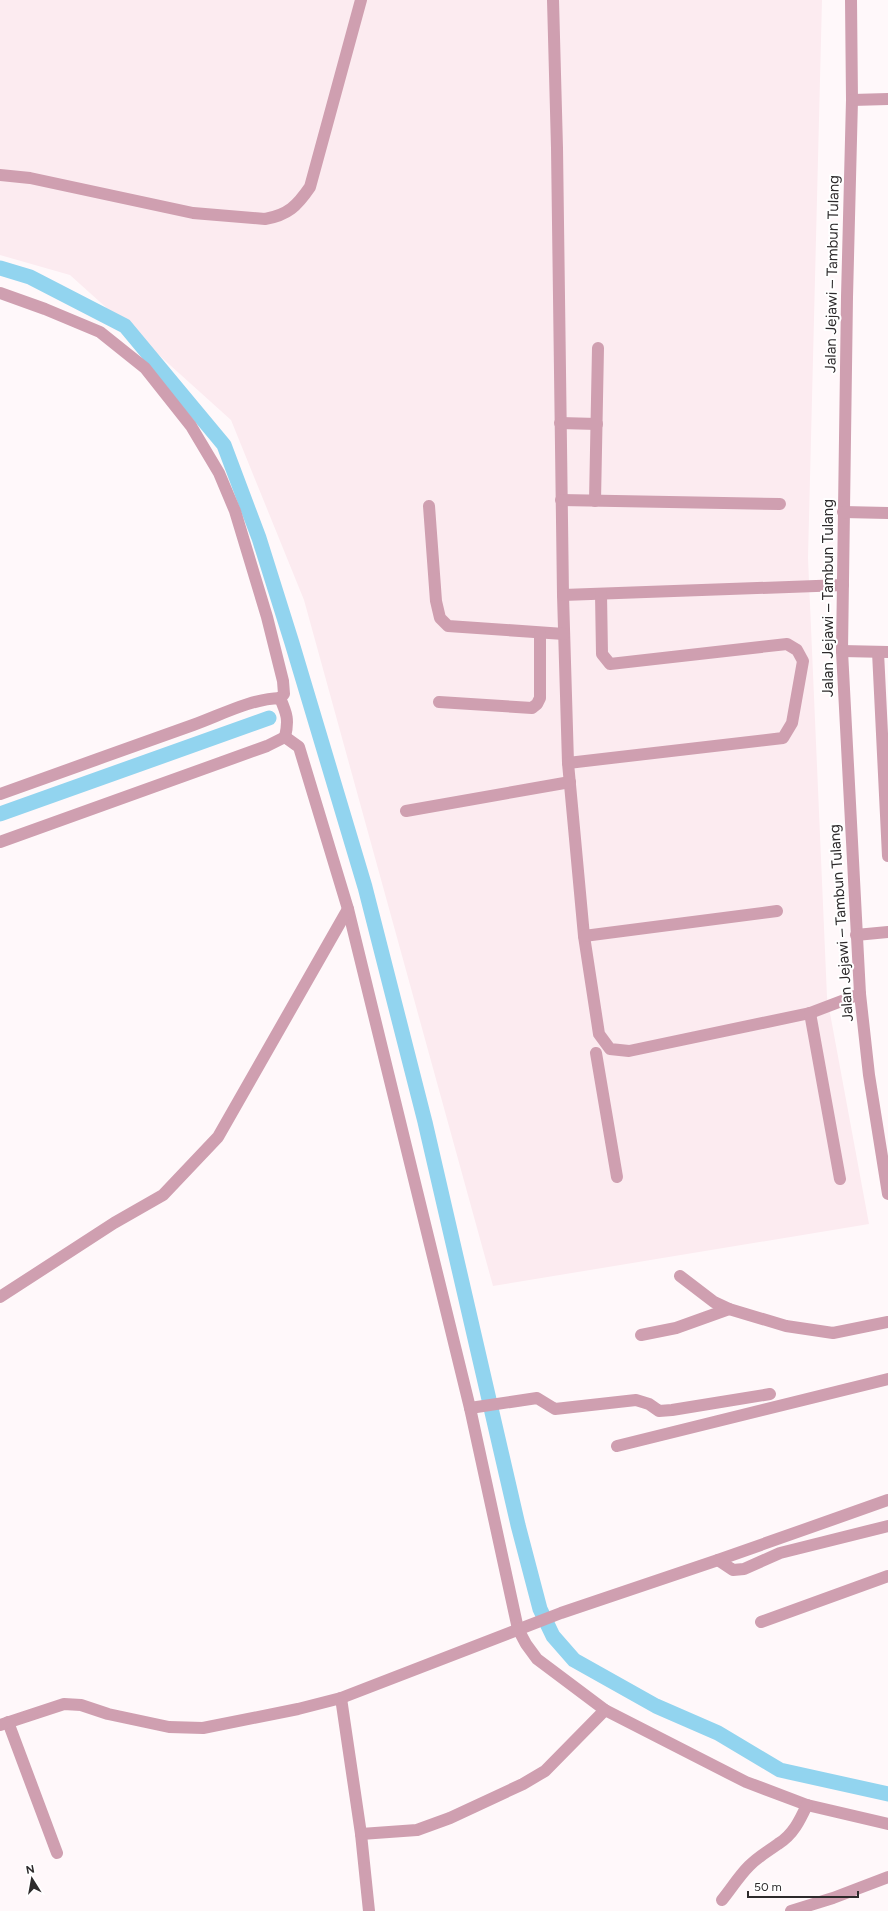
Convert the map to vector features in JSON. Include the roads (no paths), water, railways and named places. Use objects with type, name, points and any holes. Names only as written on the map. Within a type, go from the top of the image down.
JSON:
[{"type":"street","points":[[0,175],[30,178],[193,213],[265,219],[276,217],[289,211],[298,204],[310,187],[361,0]]},
{"type":"street","points":[[553,0],[557,148],[561,500],[568,763],[584,936],[599,1034],[610,1049],[629,1051],[810,1014],[860,994]]},
{"type":"street","name":"Jalan Jejawi – Tambun Tulang","points":[[851,0],[852,100],[843,512],[842,651],[860,994],[869,1075],[888,1194]]},
{"type":"street","points":[[852,100],[888,99]]},
{"type":"street","points":[[0,293],[46,309],[100,332],[145,368],[191,426],[219,473],[235,511],[267,617],[283,681],[284,694],[280,698],[257,701],[214,718],[0,794]]},
{"type":"street","points":[[595,501],[598,348]]},
{"type":"street","points":[[560,423],[596,424]]},
{"type":"street","points":[[561,500],[780,504]]},
{"type":"street","points":[[429,506],[436,601],[440,618],[448,626],[564,634]]},
{"type":"street","points":[[843,512],[888,513]]},
{"type":"street","points":[[563,595],[843,585]]},
{"type":"street","points":[[568,763],[783,738],[792,723],[803,661],[798,650],[787,644],[610,664],[602,654],[601,594]]},
{"type":"street","points":[[439,702],[532,708],[537,704],[540,698],[540,633]]},
{"type":"street","points":[[842,651],[883,652],[888,856]]},
{"type":"street","points":[[0,842],[267,746],[285,737],[289,722],[280,698]]},
{"type":"street","points":[[285,737],[299,747],[348,909],[475,1407],[518,1629],[526,1644],[537,1659],[605,1710],[746,1782],[808,1805],[888,1824]]},
{"type":"street","points":[[406,811],[570,782]]},
{"type":"street","points":[[0,1297],[114,1223],[163,1195],[218,1137],[348,909]]},
{"type":"street","points":[[584,936],[777,911]]},
{"type":"street","points":[[856,935],[888,932]]},
{"type":"street","points":[[810,1014],[840,1179]]},
{"type":"street","points":[[596,1053],[617,1177]]},
{"type":"street","points":[[680,1276],[714,1302],[729,1309],[786,1326],[833,1333],[888,1322]]},
{"type":"street","points":[[641,1335],[676,1328],[729,1309]]},
{"type":"street","points":[[617,1446],[888,1379]]},
{"type":"street","points":[[475,1407],[536,1398],[555,1409],[636,1400],[650,1404],[658,1410],[672,1410],[770,1394]]},
{"type":"street","points":[[58,1853],[4,1724],[64,1704],[81,1705],[108,1714],[168,1727],[203,1728],[298,1709],[341,1698],[561,1613],[888,1500]]},
{"type":"street","points":[[718,1560],[733,1570],[744,1569],[780,1553],[888,1526]]},
{"type":"street","points":[[761,1622],[888,1576]]},
{"type":"street","points":[[341,1698],[362,1834],[369,1911]]},
{"type":"street","points":[[362,1834],[417,1830],[450,1818],[523,1784],[545,1771],[605,1710]]},
{"type":"street","points":[[722,1900],[747,1868],[766,1851],[789,1835],[797,1826],[808,1805]]},
{"type":"street","points":[[791,1911],[833,1898],[888,1877]]},
{"type":"waterway","points":[[0,268],[30,277],[125,326],[224,445],[259,538],[365,887],[425,1122],[518,1525],[540,1609],[553,1636],[574,1660],[656,1706],[718,1733],[780,1770],[888,1794]]},
{"type":"waterway","points":[[0,814],[269,718]]}]
